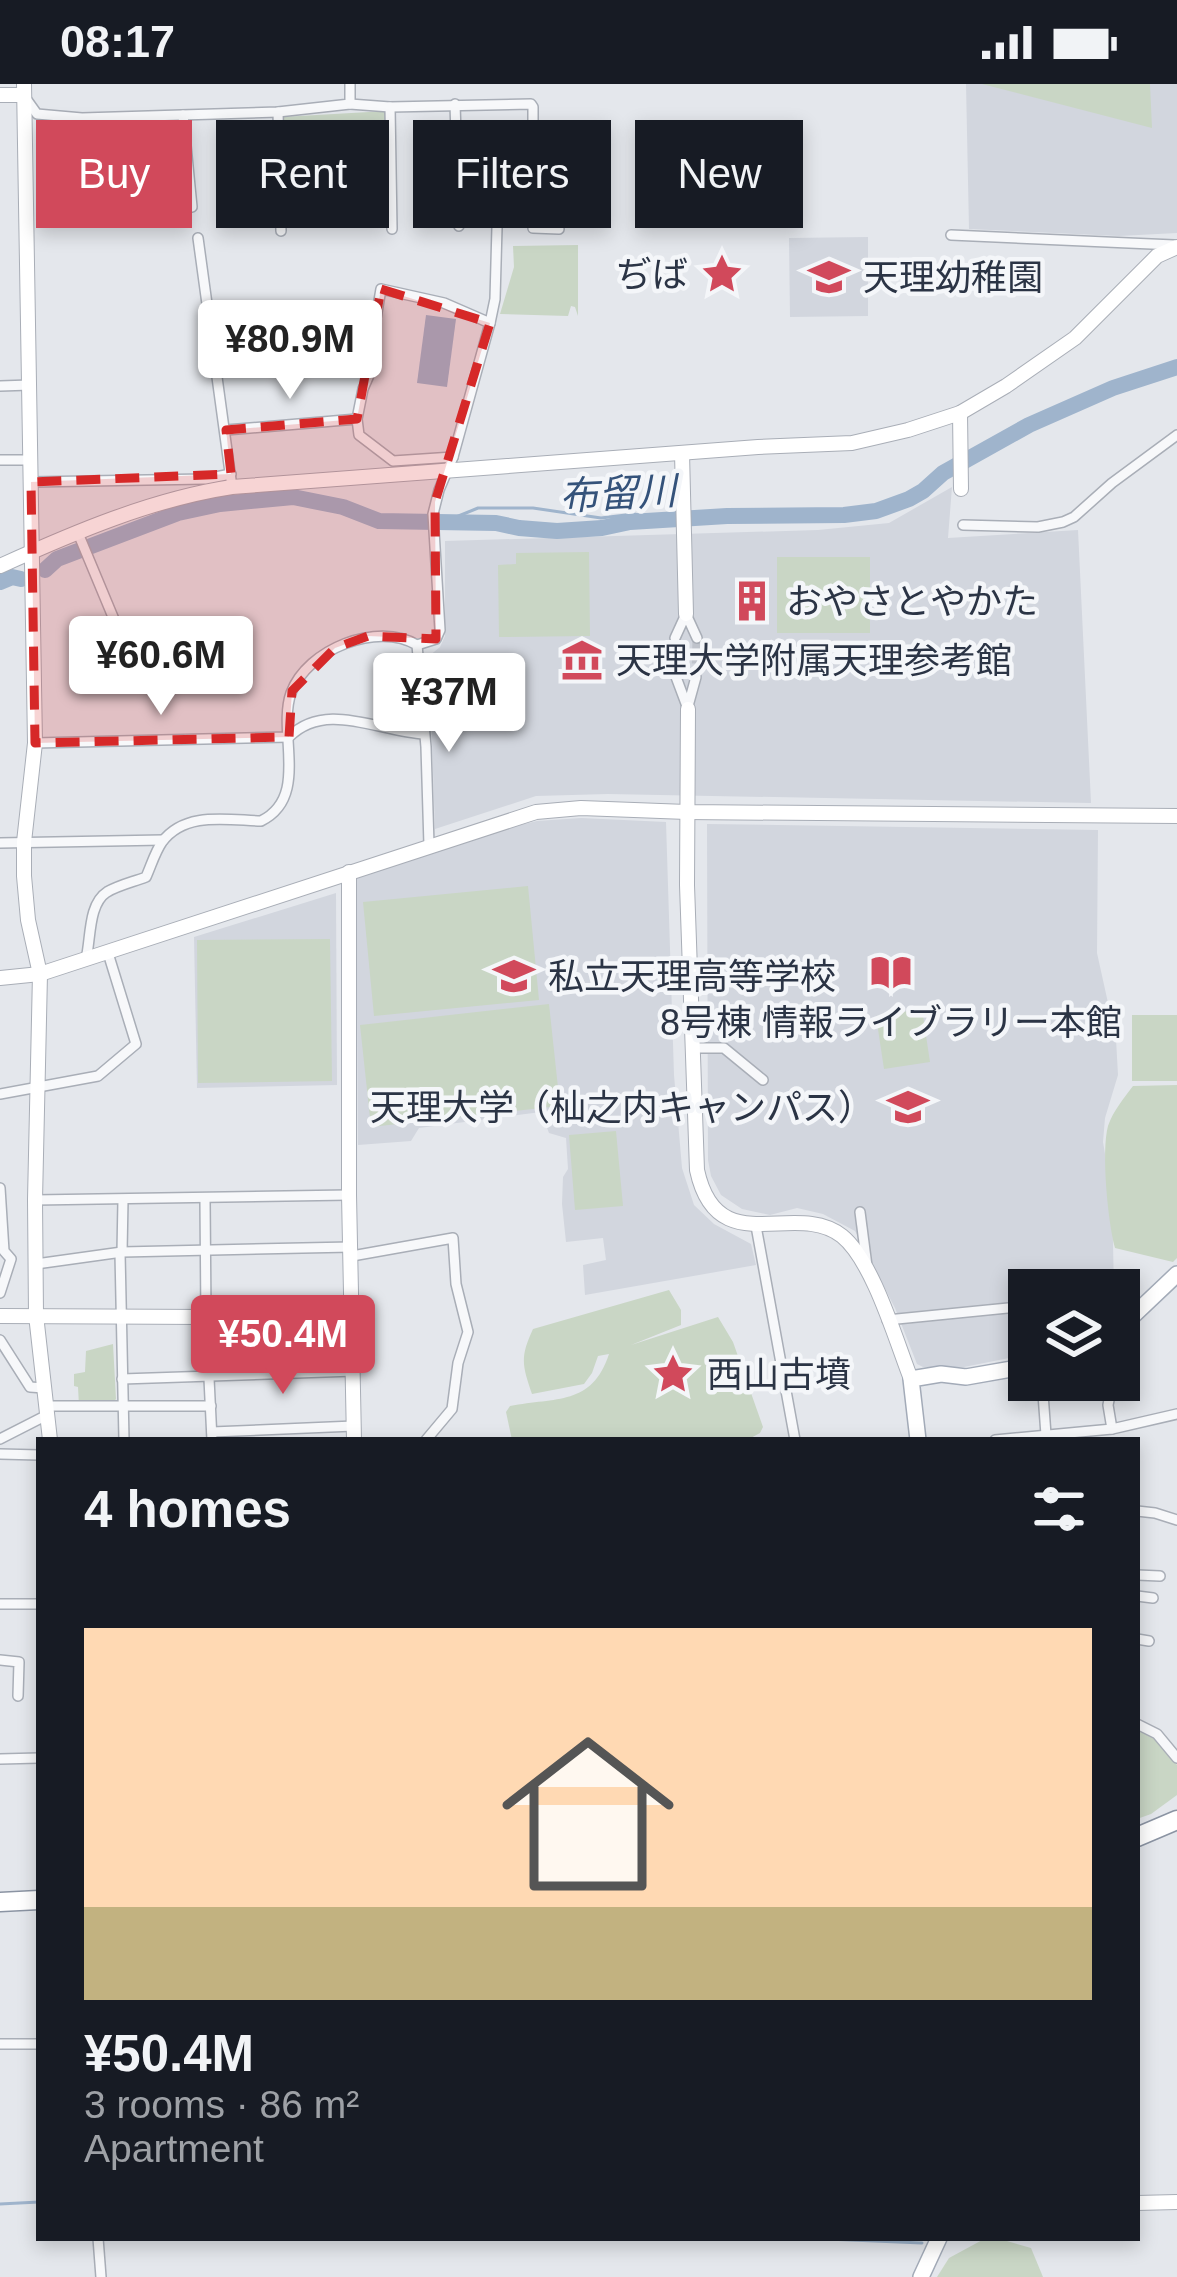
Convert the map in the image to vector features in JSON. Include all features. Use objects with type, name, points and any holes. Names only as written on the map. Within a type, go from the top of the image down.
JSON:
[{"type":"highway","points":[[1140,1836],[1177,1820]]},
{"type":"highway","points":[[0,1901],[36,1900]]},
{"type":"main road","points":[[1140,1309],[1177,1274]]},
{"type":"main road","points":[[918,1437],[911,1379],[1008,1370]]},
{"type":"main road","points":[[922,2277],[938,2241]]},
{"type":"street","points":[[350,84],[350,104]]},
{"type":"street","points":[[0,95],[24,90]]},
{"type":"street","points":[[24,90],[37,114],[82,118],[278,112],[350,104],[531,104],[533,228],[559,229]]},
{"type":"street","points":[[24,90],[35,743],[24,842],[25,896],[40,974],[36,1315],[50,1437]]},
{"type":"street","points":[[455,104],[456,120]]},
{"type":"street","points":[[390,107],[392,229]]},
{"type":"street","points":[[278,112],[281,231]]},
{"type":"street","points":[[183,115],[183,120]]},
{"type":"street","points":[[86,959],[99,899],[146,877],[163,840],[191,821],[267,820],[279,807],[288,787],[292,692],[308,669],[335,648],[357,639],[382,635],[406,638],[417,645],[436,639],[440,630],[433,514],[490,323],[497,228]]},
{"type":"street","points":[[951,235],[1177,246]]},
{"type":"street","points":[[198,238],[232,480]]},
{"type":"street","points":[[32,482],[232,480],[852,443],[960,413],[1006,386],[1075,338],[1156,256],[1177,246]]},
{"type":"street","points":[[450,464],[393,461],[359,435],[363,389],[376,359],[381,289],[444,302],[490,323]]},
{"type":"street","points":[[0,386],[30,385]]},
{"type":"street","points":[[960,413],[962,488]]},
{"type":"street","points":[[226,430],[357,419]]},
{"type":"street","points":[[963,525],[1063,522],[1177,435]]},
{"type":"street","points":[[682,453],[686,614],[697,638]]},
{"type":"street","points":[[0,460],[31,460]]},
{"type":"street","points":[[0,566],[232,480]]},
{"type":"street","points":[[80,538],[118,629]]},
{"type":"street","points":[[676,638],[686,614]]},
{"type":"street","points":[[417,645],[429,845]]},
{"type":"street","points":[[676,676],[688,709]]},
{"type":"street","points":[[695,676],[688,709],[687,812],[700,1184],[720,1212],[733,1220],[756,1226],[804,1222],[836,1232],[858,1252],[911,1379]]},
{"type":"street","points":[[35,743],[289,737],[304,724],[341,718],[403,734],[424,734]]},
{"type":"street","points":[[0,978],[40,974],[429,845],[559,809],[1177,816]]},
{"type":"street","points":[[0,843],[163,840]]},
{"type":"street","points":[[205,1200],[212,1436],[354,1433],[350,872]]},
{"type":"street","points":[[0,1094],[98,1076],[136,1044],[108,952]]},
{"type":"street","points":[[692,1048],[724,1048],[763,1080]]},
{"type":"street","points":[[0,1188],[4,1251],[11,1258],[0,1293]]},
{"type":"street","points":[[35,1200],[349,1196]]},
{"type":"street","points":[[123,1200],[124,1437]]},
{"type":"street","points":[[860,1211],[868,1273]]},
{"type":"street","points":[[756,1226],[794,1437]]},
{"type":"street","points":[[36,1264],[121,1253],[352,1251],[453,1238],[456,1284],[469,1332],[458,1363],[452,1408],[428,1437]]},
{"type":"street","points":[[887,1320],[1008,1308]]},
{"type":"street","points":[[0,1316],[206,1317],[353,1310]]},
{"type":"street","points":[[0,1340],[30,1387],[44,1388]]},
{"type":"street","points":[[122,1379],[354,1371]]},
{"type":"street","points":[[1044,1401],[1046,1436]]},
{"type":"street","points":[[1109,1401],[1112,1429]]},
{"type":"street","points":[[0,1439],[46,1411],[211,1406]]},
{"type":"street","points":[[1033,1437],[1112,1429],[1177,1414]]},
{"type":"street","points":[[0,1454],[36,1455]]},
{"type":"street","points":[[1155,1513],[1156,1498]]},
{"type":"street","points":[[1140,1511],[1177,1520]]},
{"type":"street","points":[[1140,1575],[1160,1576]]},
{"type":"street","points":[[1140,1596],[1153,1598]]},
{"type":"street","points":[[0,1604],[36,1604]]},
{"type":"street","points":[[0,1660],[19,1662],[18,1696]]},
{"type":"street","points":[[1140,1726],[1157,1734],[1177,1758]]},
{"type":"street","points":[[0,1759],[36,1758]]},
{"type":"street","points":[[0,2044],[36,2044]]},
{"type":"street","points":[[1140,2203],[1177,2202]]},
{"type":"street","points":[[98,2241],[101,2277]]},
{"type":"highlighted area","points":[[381,289],[490,323],[435,502],[436,639],[368,636],[335,648],[292,691],[289,737],[35,743],[31,482],[231,474],[226,430],[357,419]]},
{"type":"shaded area","points":[[966,84],[1177,84],[1177,233],[1119,236],[969,229]]},
{"type":"shaded area","name":"天理幼稚園","points":[[868,237],[868,316],[790,317],[789,238]]},
{"type":"shaded area","points":[[952,487],[948,538],[1078,530],[1091,803],[536,796],[435,829],[429,656],[445,636],[445,541],[818,530],[889,523]]},
{"type":"shaded area","name":"私立天理高等学校","points":[[581,818],[666,822],[674,1075],[682,1168],[694,1205],[714,1224],[751,1244],[756,1265],[585,1295],[583,1265],[606,1260],[603,1238],[566,1242],[562,1204],[568,1169],[566,1138],[549,1133],[541,1112],[419,1128],[411,1141],[358,1145],[356,877],[516,826]]},
{"type":"shaded area","name":"天理大学（杣之内キャンパス）","points":[[707,824],[1098,830],[1097,953],[1116,1039],[1118,1075],[1103,1142],[1112,1196],[1114,1269],[1008,1269],[1008,1358],[964,1367],[923,1367],[917,1364],[895,1308],[855,1231],[823,1214],[797,1208],[770,1215],[742,1209],[721,1195],[708,1160]]},
{"type":"shaded area","points":[[336,893],[337,1085],[197,1088],[194,937]]},
{"type":"green space","points":[[982,84],[1150,84],[1152,128]]},
{"type":"green space","points":[[386,111],[386,120],[282,120]]},
{"type":"green space","points":[[578,245],[578,316],[571,306],[568,316],[500,314],[514,267],[513,246]]},
{"type":"green space","points":[[589,552],[590,636],[499,637],[498,565],[516,564],[516,553]]},
{"type":"green space","points":[[777,557],[870,557],[870,633],[777,633]]},
{"type":"green space","points":[[528,886],[539,1000],[374,1016],[363,902]]},
{"type":"green space","points":[[330,939],[332,1081],[198,1083],[197,940]]},
{"type":"green space","points":[[549,1004],[560,1106],[371,1127],[360,1025]]},
{"type":"green space","points":[[922,1009],[930,1062],[884,1069],[876,1016]]},
{"type":"green space","points":[[1132,1015],[1177,1015],[1177,1081],[1132,1081]]},
{"type":"green space","points":[[1177,1085],[1177,1258],[1173,1262],[1115,1248],[1105,1152],[1110,1120],[1133,1086]]},
{"type":"green space","points":[[616,1131],[623,1206],[575,1210],[569,1135]]},
{"type":"green space","name":"西山古墳","points":[[669,1290],[681,1310],[681,1325],[631,1345],[718,1317],[733,1342],[763,1427],[753,1437],[511,1437],[506,1412],[510,1406],[582,1391],[602,1371],[609,1354],[598,1356],[584,1384],[532,1394],[524,1361],[533,1329]]},
{"type":"green space","points":[[113,1344],[116,1399],[111,1405],[79,1406],[74,1374],[85,1372],[86,1351]]},
{"type":"green space","points":[[1140,1732],[1158,1741],[1177,1765],[1177,1795],[1140,1818]]},
{"type":"green space","points":[[980,2241],[1007,2241],[1031,2248],[1043,2277],[937,2277],[949,2258]]},
{"type":"water","points":[[426,315],[456,319],[447,387],[417,383]]},
{"type":"waterway","name":"布留川","points":[[45,570],[57,559],[178,513],[293,497],[343,507],[379,521],[496,523],[557,531],[630,522],[876,511],[909,499],[943,473],[1029,425],[1113,388],[1177,367]]},
{"type":"waterway","points":[[446,521],[478,508],[533,508],[601,518],[634,514],[666,520]]},
{"type":"waterway","name":"布留川","points":[[0,582],[21,579]]},
{"type":"waterway","points":[[0,2204],[36,2202]]},
{"type":"waterway","points":[[874,2241],[922,2243]]},
{"type":"tunnel","points":[[675,638],[676,677]]},
{"type":"tunnel","points":[[696,677],[697,638]]},
{"type":"place","name":"ぢば","points":[[722,274]]},
{"type":"place","name":"天理幼稚園","points":[[829,277]]},
{"type":"place","name":"おやさとやかた","points":[[752,601]]},
{"type":"place","name":"天理大学附属天理参考館","points":[[582,660]]},
{"type":"place","name":"8号棟 情報ライブラリー本館","points":[[891,972]]},
{"type":"place","name":"私立天理高等学校","points":[[514,976]]},
{"type":"place","name":"天理大学（杣之内キャンパス）","points":[[908,1107]]},
{"type":"place","name":"西山古墳","points":[[673,1374]]}]
